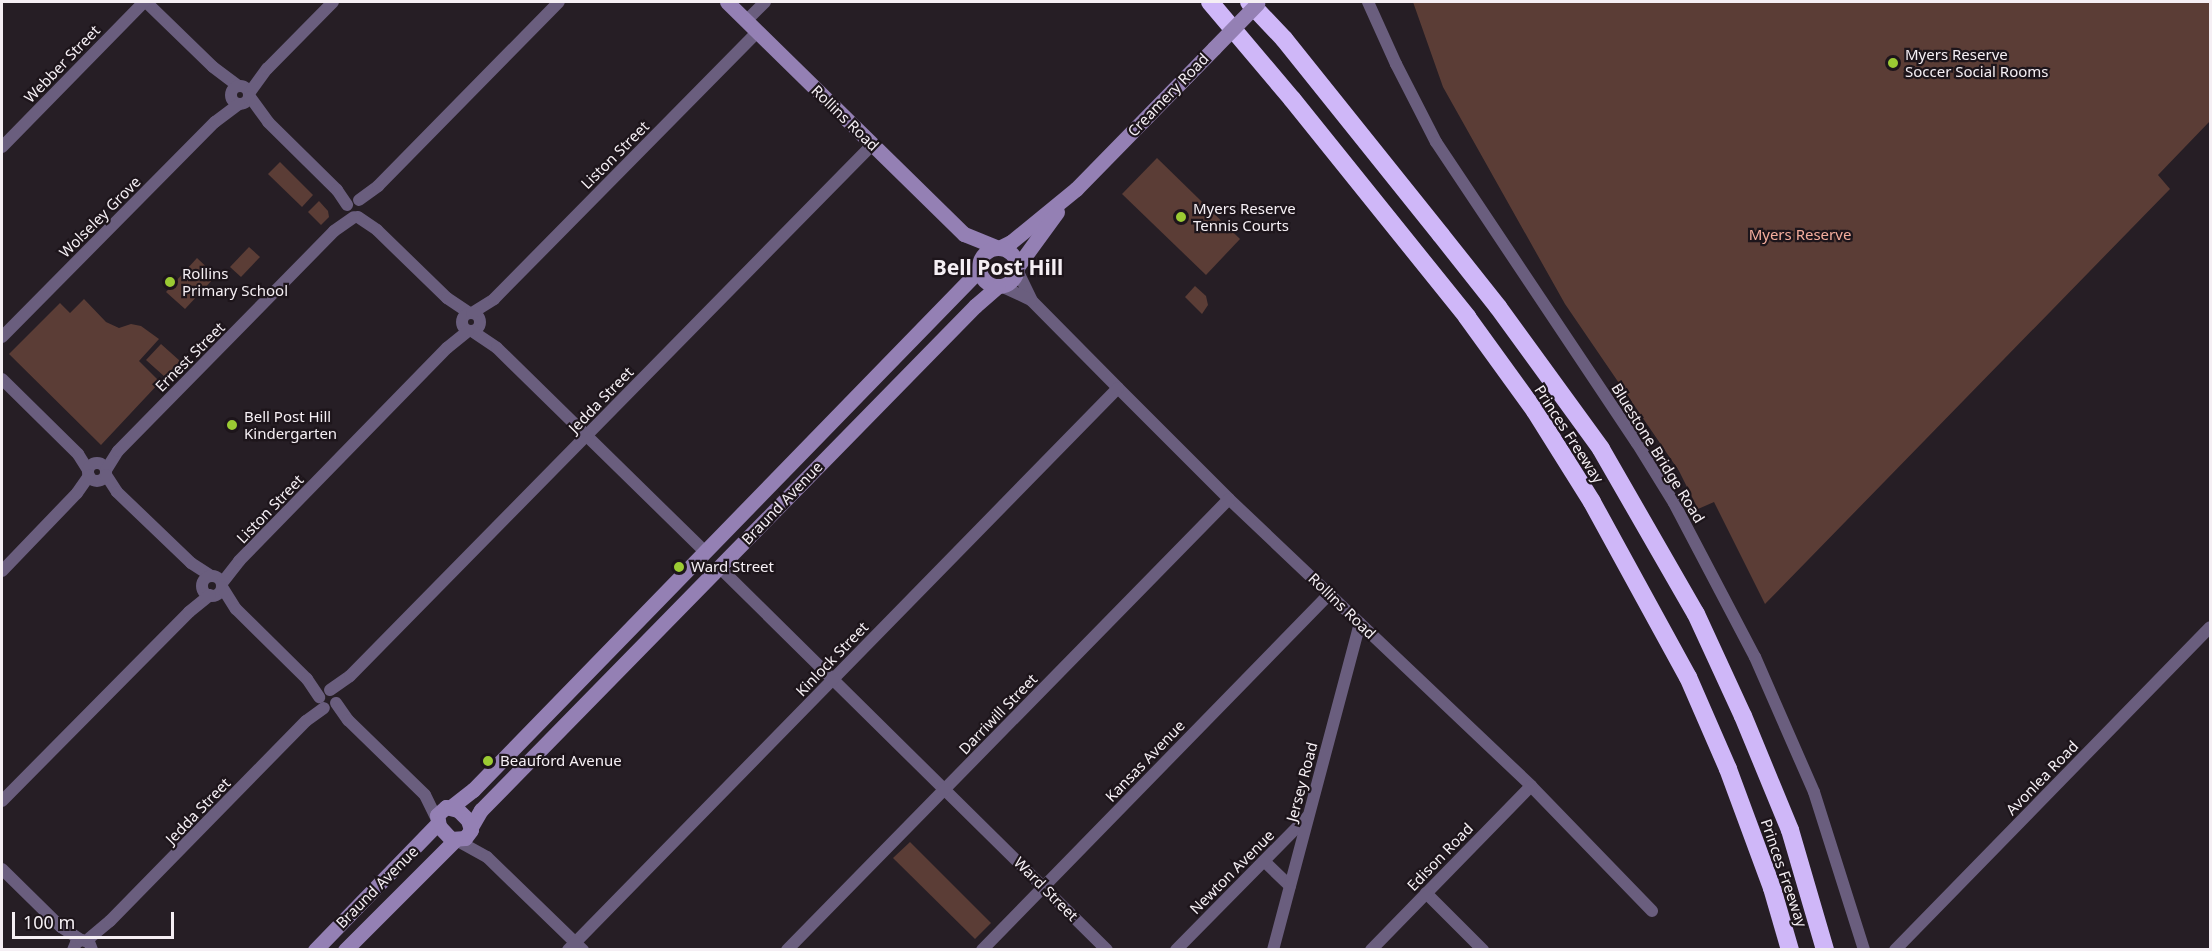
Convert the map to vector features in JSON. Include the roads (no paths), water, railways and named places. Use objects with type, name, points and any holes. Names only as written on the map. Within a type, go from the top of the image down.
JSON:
[{"type":"highway","name":"Princes Freeway","points":[[1210,2],[1292,99],[1467,317],[1534,411],[1592,502],[1688,677],[1728,769],[1772,888],[1790,950]]},
{"type":"highway","name":"Princes Freeway","points":[[1255,2],[1441,235],[1601,449],[1696,615],[1743,716],[1790,830],[1825,950]]},
{"type":"street","name":"Ward Street","points":[[145,2],[1107,950]]},
{"type":"street","name":"Webber Street","points":[[2,147],[145,2]]},
{"type":"street","name":"Wolseley Grove","points":[[3,337],[333,2]]},
{"type":"street","name":"Ernest Street","points":[[2,571],[559,2]]},
{"type":"street","name":"Rollins Road","points":[[727,2],[964,234],[979,267]]},
{"type":"street","name":"Liston Street","points":[[2,801],[494,299],[752,26],[765,2]]},
{"type":"street","name":"Creamery Road","points":[[998,248],[1011,242],[1076,189],[1214,48],[1255,2]]},
{"type":"street","name":"Bluestone Bridge Road","points":[[1368,2],[1396,64],[1436,142],[1638,443],[1701,554],[1755,657],[1814,792],[1864,950]]},
{"type":"street","name":"Jedda Street","points":[[83,946],[872,145]]},
{"type":"street","name":"Creamery Road","points":[[1017,268],[1076,189]]},
{"type":"street","name":"Rollins Road","points":[[964,234],[998,248]]},
{"type":"street","points":[[998,248],[1010,254],[1017,268],[1011,282],[999,286],[986,280],[979,267],[984,254],[998,248]]},
{"type":"street","name":"Braund Avenue","points":[[450,807],[468,794],[979,267]]},
{"type":"street","name":"Rollins Road","points":[[1017,268],[1032,301],[1229,499],[1531,786],[1652,911]]},
{"type":"street","name":"Rollins Road","points":[[999,286],[1032,301]]},
{"type":"street","name":"Braund Avenue","points":[[471,828],[481,810],[967,314],[999,286]]},
{"type":"street","points":[[2,379],[424,795],[437,822],[447,835],[487,857]]},
{"type":"street","name":"Kinlock Street","points":[[576,947],[1118,388]]},
{"type":"street","name":"Darriwill Street","points":[[787,950],[1229,499]]},
{"type":"street","name":"Kansas Avenue","points":[[982,950],[1329,594]]},
{"type":"street","name":"Jersey Road","points":[[1273,950],[1360,623]]},
{"type":"street","name":"Avonlea Road","points":[[1895,950],[2211,627]]},
{"type":"street","name":"Edison Road","points":[[1371,950],[1531,786]]},
{"type":"street","points":[[424,795],[464,815],[487,857],[576,947]]},
{"type":"street","points":[[437,822],[440,811],[450,807]]},
{"type":"street","name":"Newton Avenue","points":[[1176,950],[1309,815]]},
{"type":"street","name":"Braund Avenue","points":[[315,950],[437,822]]},
{"type":"street","points":[[456,841],[467,836],[471,828]]},
{"type":"street","name":"Braund Avenue","points":[[345,950],[437,855],[456,841]]},
{"type":"street","points":[[1264,861],[1290,886]]},
{"type":"street","points":[[2,869],[83,946]]},
{"type":"street","points":[[1426,893],[1483,950]]},
{"type":"place","name":"Myers Reserve Soccer Social Rooms","points":[[1893,63]]},
{"type":"place","name":"Myers Reserve Tennis Courts","points":[[1181,217]]},
{"type":"place","name":"Rollins Primary School","points":[[170,282]]},
{"type":"place","name":"Bell Post Hill Kindergarten","points":[[232,425]]},
{"type":"place","name":"Ward Street","points":[[679,567]]},
{"type":"place","name":"Beauford Avenue","points":[[488,761]]},
{"type":"district","name":"Bell Post Hill","points":[[998,267]]},
{"type":"park label","name":"Myers Reserve","points":[[1800,235]]}]
